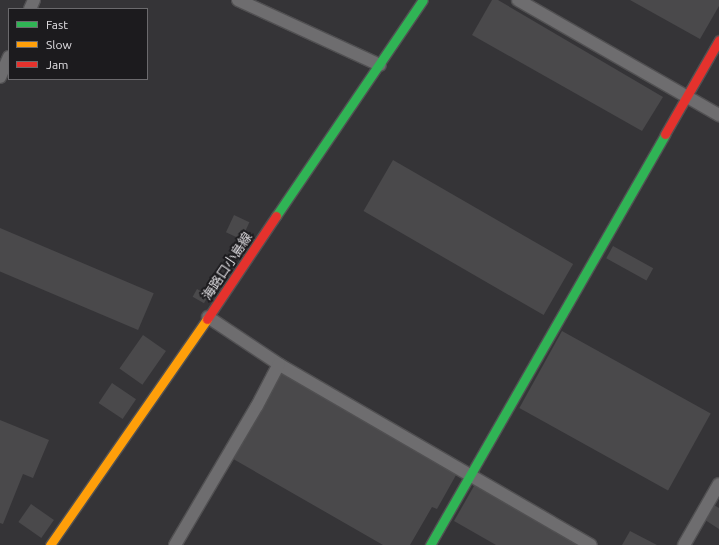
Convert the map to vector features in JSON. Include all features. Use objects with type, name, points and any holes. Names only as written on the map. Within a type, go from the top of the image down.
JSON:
[{"type":"main road","name":"海路口小島線","points":[[50,545],[208,317],[423,0]]},
{"type":"main road","points":[[430,545],[719,40]]},
{"type":"street","points":[[238,0],[380,65]]},
{"type":"street","points":[[518,0],[719,115]]},
{"type":"street","points":[[0,77],[8,59]]},
{"type":"street","points":[[208,317],[279,364],[591,545]]},
{"type":"street","points":[[175,545],[257,406],[279,364]]},
{"type":"street","points":[[684,545],[719,484]]},
{"type":"building","points":[[492,0],[498,0],[663,97],[642,131],[472,35]]},
{"type":"building","points":[[630,0],[719,0],[719,6],[700,39]]},
{"type":"building","points":[[393,160],[573,264],[544,315],[364,211]]},
{"type":"building","points":[[234,215],[249,222],[241,239],[226,232]]},
{"type":"building","points":[[0,228],[154,293],[138,330],[0,271]]},
{"type":"building","points":[[613,246],[653,268],[646,281],[606,258]]},
{"type":"building","points":[[197,289],[208,295],[204,303],[193,297]]},
{"type":"building","points":[[562,331],[711,413],[668,490],[519,408]]},
{"type":"building","points":[[143,335],[166,351],[142,385],[119,369]]},
{"type":"building","points":[[280,365],[460,468],[437,509],[432,507],[410,545],[383,545],[228,456]]},
{"type":"building","points":[[112,383],[136,399],[123,419],[99,403]]},
{"type":"building","points":[[0,420],[49,440],[33,478],[23,474],[3,524],[0,523]]},
{"type":"building","points":[[478,479],[591,545],[496,545],[454,521]]},
{"type":"building","points":[[31,504],[54,520],[41,538],[18,522]]},
{"type":"building","points":[[714,505],[719,508],[719,529],[705,520]]},
{"type":"building","points":[[630,531],[657,545],[622,545]]},
{"type":"traffic: fast","points":[[276,216],[423,0]]},
{"type":"traffic: fast","points":[[430,545],[665,134]]},
{"type":"traffic: slow","points":[[50,545],[207,319]]},
{"type":"traffic: jam","points":[[665,134],[719,40]]},
{"type":"traffic: jam","points":[[207,319],[276,216]]}]
